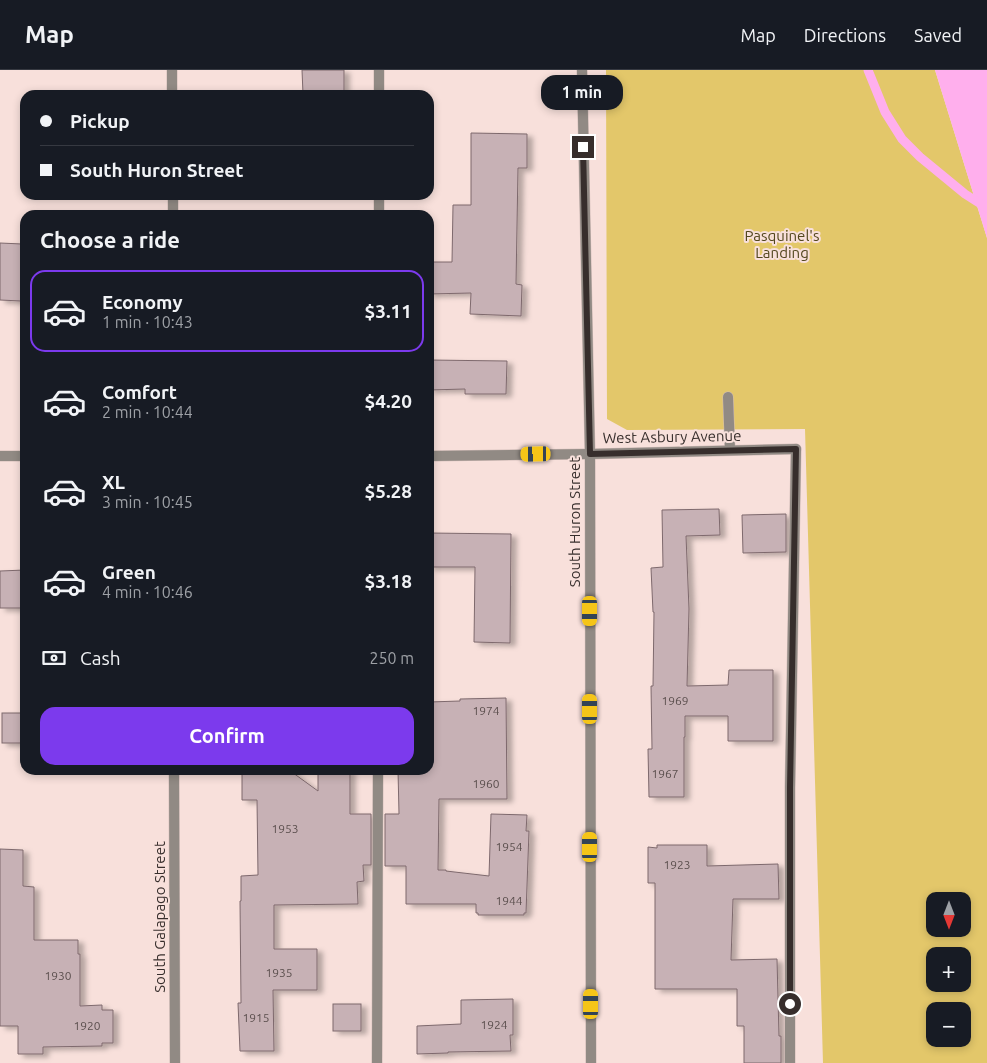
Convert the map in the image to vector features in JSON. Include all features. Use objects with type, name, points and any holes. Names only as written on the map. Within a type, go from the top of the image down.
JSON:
[{"type":"street","points":[[172,70],[172,90]]},
{"type":"street","points":[[379,70],[379,90]]},
{"type":"street","name":"South Huron Street","points":[[582,70],[590,454],[591,1063]]},
{"type":"street","points":[[728,398],[730,450]]},
{"type":"street","name":"West Asbury Avenue","points":[[434,456],[796,449],[790,788],[790,1063]]},
{"type":"street","points":[[0,456],[20,456]]},
{"type":"street","name":"South Galapago Street","points":[[174,775],[175,1063]]},
{"type":"street","points":[[377,1063],[378,775]]},
{"type":"green space","name":"Pasquinel's Landing","points":[[606,70],[935,70],[987,238],[987,1063],[823,1063],[805,429],[627,430],[607,419]]},
{"type":"shaded area","points":[[935,70],[987,70],[987,238]]},
{"type":"building","points":[[302,70],[344,70],[344,90],[303,90]]},
{"type":"building","points":[[471,133],[527,134],[527,168],[518,168],[516,284],[522,285],[521,316],[470,314],[471,293],[434,294],[434,262],[452,262],[453,205],[471,205]]},
{"type":"building","points":[[0,243],[20,244],[20,301],[0,300]]},
{"type":"building","points":[[434,360],[507,361],[506,394],[465,394],[465,389],[434,390]]},
{"type":"building","points":[[719,509],[720,535],[686,536],[689,609],[687,686],[728,685],[729,670],[773,670],[773,741],[728,741],[728,716],[685,716],[684,797],[649,797],[648,749],[652,749],[651,686],[653,686],[654,612],[651,568],[663,567],[662,510]]},
{"type":"building","points":[[786,514],[786,552],[743,553],[742,515]]},
{"type":"building","points":[[434,533],[511,534],[510,643],[474,642],[475,567],[434,567]]},
{"type":"building","points":[[20,570],[20,608],[0,608],[0,571]]},
{"type":"building","points":[[506,698],[507,799],[439,799],[438,870],[489,876],[491,814],[527,815],[526,831],[529,831],[526,913],[524,915],[478,915],[476,913],[476,904],[406,904],[406,866],[385,866],[385,814],[399,814],[398,775],[434,775],[434,702],[460,701],[460,699]]},
{"type":"building","points":[[2,713],[20,713],[20,743],[2,743]]},
{"type":"building","points":[[242,775],[296,775],[318,791],[318,775],[350,775],[350,814],[371,814],[371,865],[363,865],[364,881],[357,882],[358,904],[274,905],[274,949],[317,949],[317,990],[273,990],[274,1051],[240,1051],[238,1003],[241,1003],[241,876],[258,875],[257,800],[242,800]]},
{"type":"building","points":[[657,845],[707,845],[707,866],[778,864],[779,899],[733,899],[731,960],[777,959],[781,1063],[744,1063],[744,1026],[737,1026],[737,989],[655,989],[655,883],[648,883],[648,847],[657,848]]},
{"type":"building","points":[[0,849],[23,850],[23,886],[34,887],[34,940],[78,940],[78,954],[80,954],[80,1006],[102,1005],[102,1010],[113,1010],[113,1043],[102,1043],[102,1046],[43,1047],[43,1054],[18,1054],[18,1026],[0,1026]]},
{"type":"building","points":[[513,999],[513,1035],[510,1035],[511,1051],[417,1054],[417,1026],[461,1024],[461,1000]]},
{"type":"building","points":[[333,1004],[361,1004],[361,1031],[333,1031]]},
{"type":"waterway","points":[[868,70],[885,112],[902,139],[920,157],[965,194],[987,208]]},
{"type":"route","points":[[583,147],[590,454],[796,449],[790,788],[790,1004]]}]
